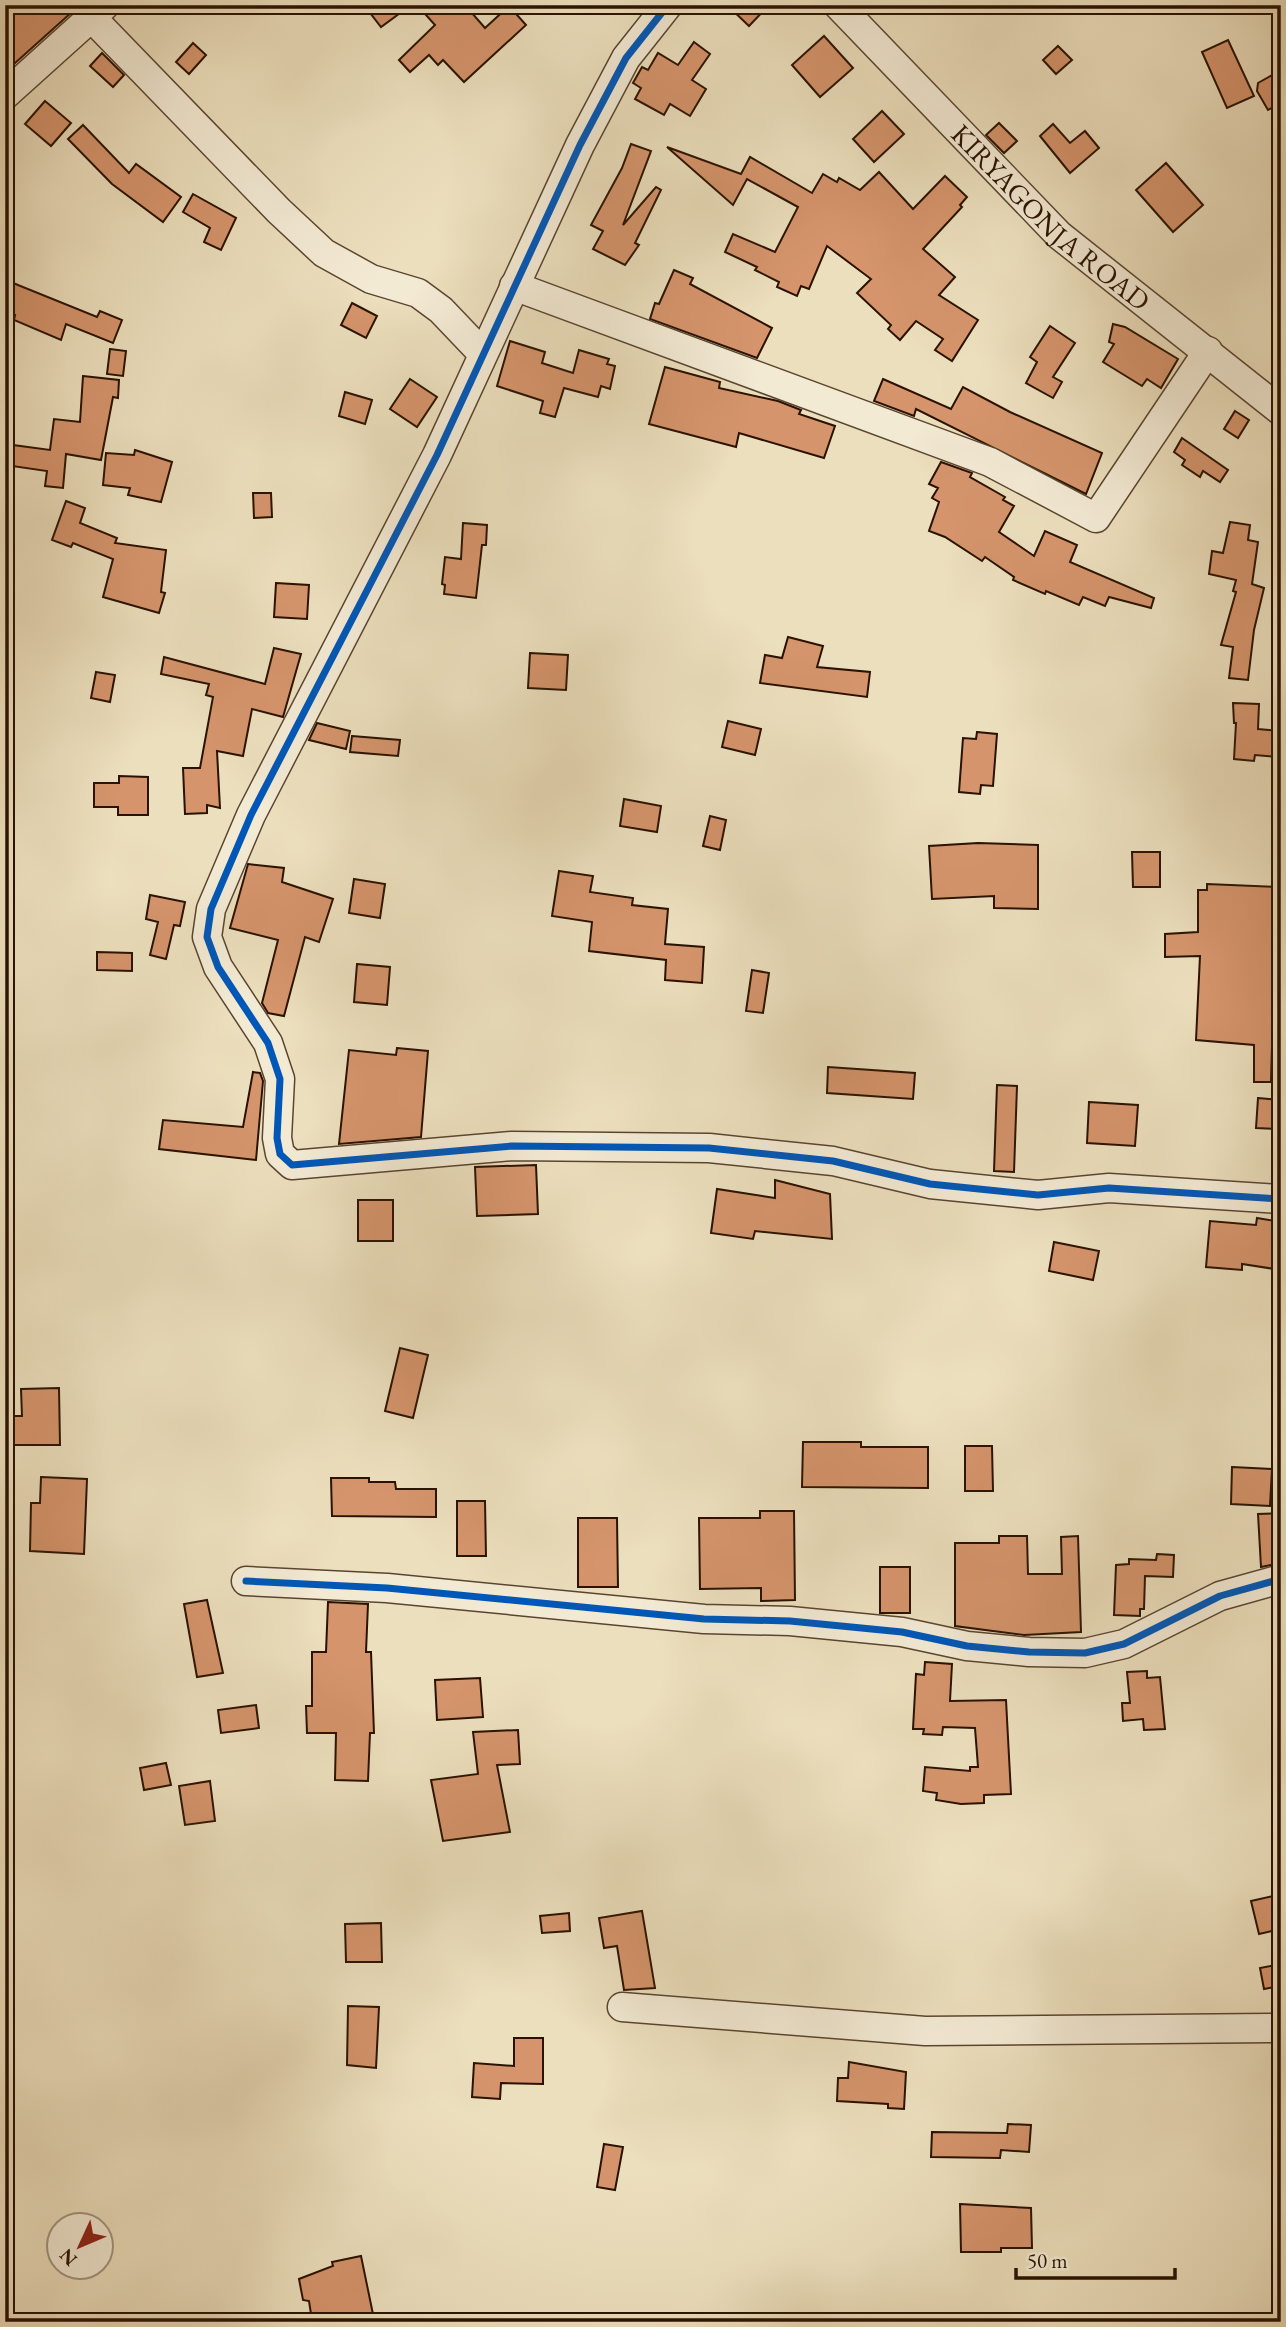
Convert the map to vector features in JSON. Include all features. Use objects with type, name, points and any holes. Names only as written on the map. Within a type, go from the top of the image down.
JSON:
[{"type":"street","points":[[668,5],[626,58],[580,145],[437,455],[251,814],[211,909],[208,937],[218,967],[268,1043],[280,1079],[277,1138],[280,1154],[292,1165],[512,1146],[709,1148],[834,1161],[929,1184],[1038,1195],[1109,1188],[1281,1199]]},
{"type":"street","name":"KIRYAGONJA ROAD","points":[[838,5],[1059,236],[1281,411]]},
{"type":"street","points":[[5,95],[98,12],[279,211],[324,253],[371,279],[418,293],[441,310],[482,353]]},
{"type":"street","points":[[514,286],[990,462],[1096,518],[1208,351]]},
{"type":"street","points":[[246,1581],[387,1588],[704,1619],[790,1621],[902,1632],[967,1646],[1030,1652],[1086,1653],[1124,1644],[1220,1596],[1281,1579]]},
{"type":"street","points":[[622,2007],[925,2031],[1281,2028]]},
{"type":"building","points":[[17,5],[38,5],[47,13],[55,5],[64,5],[72,12],[5,72],[5,18]]},
{"type":"building","points":[[364,5],[411,5],[381,27]]},
{"type":"building","points":[[417,5],[465,5],[485,28],[509,6],[526,25],[464,82],[443,60],[438,65],[429,55],[410,72],[399,60],[435,25]]},
{"type":"building","points":[[727,5],[769,5],[749,26]]},
{"type":"building","points":[[824,36],[853,68],[820,97],[792,65]]},
{"type":"building","points":[[1228,40],[1254,96],[1227,108],[1202,52]]},
{"type":"building","points":[[694,42],[710,54],[692,80],[706,89],[690,116],[670,104],[664,115],[635,99],[641,88],[633,83],[642,67],[648,70],[658,53],[678,65]]},
{"type":"building","points":[[193,43],[206,55],[189,74],[176,62]]},
{"type":"building","points":[[1058,46],[1072,60],[1056,74],[1043,60]]},
{"type":"building","points":[[102,53],[124,75],[113,87],[90,66]]},
{"type":"building","points":[[1281,70],[1281,103],[1268,110],[1257,91],[1258,83]]},
{"type":"building","points":[[45,101],[71,123],[51,146],[25,124]]},
{"type":"building","points":[[882,111],[904,134],[874,162],[853,139]]},
{"type":"building","points":[[999,123],[1017,141],[1004,153],[986,135]]},
{"type":"building","points":[[1053,124],[1070,143],[1085,131],[1099,148],[1070,173],[1040,136]]},
{"type":"building","points":[[83,125],[129,173],[136,164],[181,197],[163,222],[112,184],[68,139]]},
{"type":"building","points":[[631,144],[651,151],[623,225],[656,187],[661,190],[635,243],[639,245],[625,265],[593,249],[603,231],[591,225],[622,168]]},
{"type":"building","points":[[667,147],[741,174],[750,157],[812,193],[823,174],[837,182],[839,178],[860,190],[879,172],[913,209],[945,176],[967,197],[960,205],[962,207],[923,249],[955,277],[939,295],[978,320],[952,361],[935,350],[943,339],[916,321],[900,340],[888,329],[891,325],[857,293],[871,279],[827,246],[809,289],[801,286],[797,296],[777,287],[779,282],[755,270],[757,267],[725,252],[733,234],[775,252],[798,207],[747,179],[733,205]]},
{"type":"building","points":[[1166,163],[1203,205],[1173,232],[1136,190]]},
{"type":"building","points":[[193,194],[236,218],[221,250],[204,242],[210,228],[183,212]]},
{"type":"building","points":[[674,270],[693,278],[690,284],[772,328],[757,358],[650,319],[655,303],[659,304]]},
{"type":"building","points":[[13,283],[97,317],[100,311],[122,320],[113,343],[66,324],[61,340],[14,320],[15,315],[5,312]]},
{"type":"building","points":[[352,303],[377,316],[366,338],[341,325]]},
{"type":"building","points":[[1113,324],[1125,327],[1178,359],[1161,388],[1147,379],[1142,386],[1103,362],[1114,344],[1109,342]]},
{"type":"building","points":[[1050,326],[1075,343],[1053,377],[1062,382],[1053,398],[1026,383],[1037,362],[1030,357]]},
{"type":"building","points":[[510,341],[545,352],[542,363],[573,373],[579,350],[609,359],[607,364],[615,366],[610,389],[601,386],[598,397],[564,388],[555,417],[540,413],[543,401],[497,386]]},
{"type":"building","points":[[110,349],[126,351],[123,376],[107,374]]},
{"type":"building","points":[[665,367],[720,382],[719,388],[778,401],[801,410],[799,414],[835,426],[824,458],[739,433],[736,447],[649,424]]},
{"type":"building","points":[[83,376],[119,380],[118,398],[113,397],[101,460],[66,454],[63,488],[45,486],[47,471],[5,465],[5,444],[50,450],[54,419],[80,422]]},
{"type":"building","points":[[410,379],[437,397],[417,427],[390,409]]},
{"type":"building","points":[[883,379],[951,409],[963,387],[1010,412],[1102,453],[1086,494],[916,409],[914,416],[874,401]]},
{"type":"building","points":[[345,392],[372,400],[365,424],[339,416]]},
{"type":"building","points":[[1235,411],[1249,420],[1238,438],[1224,429]]},
{"type":"building","points":[[1182,438],[1228,470],[1220,482],[1203,471],[1200,477],[1182,465],[1185,460],[1174,452]]},
{"type":"building","points":[[135,450],[172,462],[161,502],[128,495],[130,488],[103,485],[106,453],[134,455]]},
{"type":"building","points":[[941,462],[972,473],[970,477],[1005,497],[1003,500],[1014,506],[999,532],[1034,556],[1045,531],[1077,545],[1070,562],[1154,598],[1151,608],[1109,597],[1105,606],[1083,597],[1079,605],[1046,591],[1045,594],[1013,580],[1014,577],[985,557],[982,561],[945,537],[929,531],[939,502],[932,498],[938,488],[929,484]]},
{"type":"building","points":[[253,493],[271,493],[272,517],[254,518]]},
{"type":"building","points":[[66,501],[85,508],[80,523],[117,538],[115,543],[166,550],[161,592],[165,593],[159,613],[103,597],[113,559],[73,543],[71,547],[52,540]]},
{"type":"building","points":[[1230,522],[1250,525],[1248,540],[1258,542],[1252,584],[1264,588],[1254,630],[1248,680],[1229,678],[1233,647],[1221,645],[1236,592],[1233,591],[1236,580],[1209,574],[1212,551],[1223,553]]},
{"type":"building","points":[[463,523],[487,525],[476,598],[444,594],[445,585],[442,584],[445,557],[461,559]]},
{"type":"building","points":[[276,583],[309,585],[307,619],[274,617]]},
{"type":"building","points":[[788,637],[823,646],[817,667],[870,672],[867,697],[760,683],[765,655],[782,658]]},
{"type":"building","points":[[274,648],[301,654],[283,717],[252,709],[243,756],[217,751],[220,808],[207,805],[207,813],[185,814],[183,768],[200,768],[213,697],[206,695],[209,684],[161,674],[164,657],[265,684]]},
{"type":"building","points":[[530,653],[568,655],[566,690],[528,688]]},
{"type":"building","points":[[96,672],[115,675],[110,702],[91,698]]},
{"type":"building","points":[[1233,703],[1259,704],[1258,729],[1281,731],[1279,757],[1255,755],[1254,761],[1234,759],[1236,723]]},
{"type":"building","points":[[728,721],[761,729],[755,755],[722,747]]},
{"type":"building","points":[[317,723],[350,731],[346,749],[309,740]]},
{"type":"building","points":[[977,732],[997,734],[993,786],[981,785],[980,794],[959,792],[963,738],[976,739]]},
{"type":"building","points":[[352,736],[400,740],[398,756],[350,752]]},
{"type":"building","points":[[119,776],[148,777],[148,815],[118,815],[118,807],[94,807],[94,783],[119,783]]},
{"type":"building","points":[[624,799],[661,806],[657,832],[620,826]]},
{"type":"building","points":[[710,816],[726,820],[720,850],[703,846]]},
{"type":"building","points":[[978,843],[1038,845],[1038,909],[994,908],[994,896],[932,899],[929,846]]},
{"type":"building","points":[[1132,852],[1160,852],[1160,887],[1133,887]]},
{"type":"building","points":[[248,864],[284,868],[282,882],[333,899],[319,942],[305,937],[284,1016],[268,1013],[262,1003],[278,940],[230,928]]},
{"type":"building","points":[[559,871],[593,876],[590,892],[633,898],[632,905],[668,909],[665,944],[704,947],[702,983],[665,980],[666,960],[589,951],[592,922],[552,916]]},
{"type":"building","points":[[354,879],[385,884],[380,918],[349,913]]},
{"type":"building","points":[[1207,884],[1276,887],[1273,914],[1281,915],[1281,947],[1275,947],[1275,980],[1281,981],[1281,1047],[1272,1046],[1271,1082],[1254,1082],[1254,1045],[1196,1040],[1200,956],[1165,957],[1165,934],[1198,932],[1198,890],[1207,890]]},
{"type":"building","points":[[150,895],[185,902],[180,926],[174,925],[166,959],[150,955],[158,922],[146,919]]},
{"type":"building","points":[[97,952],[132,953],[132,971],[97,970]]},
{"type":"building","points":[[357,964],[390,967],[387,1005],[354,1002]]},
{"type":"building","points":[[752,970],[769,973],[763,1013],[746,1011]]},
{"type":"building","points":[[397,1048],[428,1051],[421,1137],[339,1144],[349,1050],[396,1055]]},
{"type":"building","points":[[828,1067],[915,1073],[913,1099],[827,1093]]},
{"type":"building","points":[[253,1072],[260,1073],[263,1081],[256,1160],[159,1149],[163,1120],[243,1127]]},
{"type":"building","points":[[997,1085],[1017,1086],[1014,1172],[994,1171]]},
{"type":"building","points":[[1258,1098],[1281,1100],[1281,1129],[1256,1128]]},
{"type":"building","points":[[1089,1102],[1138,1105],[1135,1146],[1087,1143]]},
{"type":"building","points":[[536,1165],[538,1214],[477,1216],[475,1167]]},
{"type":"building","points":[[775,1180],[830,1194],[832,1239],[755,1231],[753,1239],[711,1233],[717,1189],[775,1198]]},
{"type":"building","points":[[358,1200],[393,1200],[393,1241],[358,1241]]},
{"type":"building","points":[[1257,1218],[1281,1222],[1281,1270],[1242,1264],[1242,1270],[1206,1267],[1210,1221],[1256,1225]]},
{"type":"building","points":[[1054,1242],[1099,1251],[1093,1280],[1049,1271]]},
{"type":"building","points":[[400,1348],[428,1355],[413,1418],[385,1411]]},
{"type":"building","points":[[59,1388],[60,1445],[11,1445],[11,1416],[22,1416],[21,1389]]},
{"type":"building","points":[[803,1442],[861,1442],[861,1447],[928,1447],[928,1488],[802,1487]]},
{"type":"building","points":[[965,1446],[992,1446],[993,1491],[965,1491]]},
{"type":"building","points":[[1232,1467],[1272,1469],[1270,1506],[1231,1504]]},
{"type":"building","points":[[41,1477],[87,1479],[84,1554],[30,1551],[31,1503],[40,1503]]},
{"type":"building","points":[[331,1478],[369,1478],[369,1482],[395,1482],[396,1489],[436,1489],[436,1517],[332,1516]]},
{"type":"building","points":[[457,1501],[485,1501],[486,1556],[457,1556]]},
{"type":"building","points":[[760,1511],[794,1511],[795,1600],[761,1601],[761,1588],[700,1589],[699,1518],[760,1518]]},
{"type":"building","points":[[1281,1513],[1281,1563],[1261,1567],[1258,1514]]},
{"type":"building","points":[[578,1518],[617,1518],[618,1587],[578,1587]]},
{"type":"building","points":[[999,1536],[1027,1536],[1028,1574],[1062,1574],[1061,1537],[1078,1536],[1081,1632],[1024,1635],[955,1626],[955,1543],[999,1543]]},
{"type":"building","points":[[1157,1554],[1174,1555],[1173,1577],[1145,1576],[1144,1609],[1140,1609],[1140,1616],[1114,1615],[1116,1565],[1129,1564],[1129,1559],[1156,1560]]},
{"type":"building","points":[[880,1567],[910,1567],[910,1613],[880,1613]]},
{"type":"building","points":[[207,1600],[223,1673],[197,1677],[184,1604]]},
{"type":"building","points":[[328,1602],[368,1604],[366,1652],[371,1652],[374,1733],[370,1733],[368,1781],[335,1780],[336,1733],[307,1733],[306,1706],[312,1706],[312,1652],[326,1652]]},
{"type":"building","points":[[925,1662],[952,1664],[950,1701],[1006,1700],[1011,1794],[984,1795],[984,1803],[961,1804],[936,1800],[937,1793],[923,1791],[925,1767],[970,1771],[970,1767],[978,1767],[975,1728],[943,1727],[942,1735],[923,1734],[924,1729],[913,1729],[916,1674],[924,1675]]},
{"type":"building","points":[[1147,1671],[1147,1678],[1160,1677],[1165,1729],[1144,1730],[1143,1719],[1123,1721],[1122,1703],[1130,1703],[1127,1672]]},
{"type":"building","points":[[480,1678],[483,1717],[437,1720],[435,1680]]},
{"type":"building","points":[[256,1705],[259,1728],[221,1733],[218,1710]]},
{"type":"building","points":[[518,1730],[520,1764],[497,1765],[510,1832],[443,1841],[431,1780],[478,1774],[473,1732]]},
{"type":"building","points":[[166,1763],[171,1785],[144,1790],[140,1768]]},
{"type":"building","points":[[210,1781],[215,1821],[185,1825],[179,1786]]},
{"type":"building","points":[[1277,1895],[1281,1929],[1259,1934],[1251,1901]]},
{"type":"building","points":[[642,1911],[655,1988],[624,1990],[617,1946],[604,1948],[599,1918]]},
{"type":"building","points":[[569,1913],[570,1931],[542,1933],[540,1916]]},
{"type":"building","points":[[381,1923],[382,1962],[346,1962],[345,1924]]},
{"type":"building","points":[[1281,1964],[1281,1986],[1264,1989],[1260,1968]]},
{"type":"building","points":[[348,2006],[379,2007],[376,2068],[347,2065]]},
{"type":"building","points":[[514,2038],[543,2038],[543,2084],[501,2083],[500,2099],[472,2097],[474,2063],[514,2066]]},
{"type":"building","points":[[849,2062],[906,2072],[904,2109],[888,2108],[888,2104],[837,2101],[838,2078],[848,2078]]},
{"type":"building","points":[[1008,2124],[1031,2125],[1029,2152],[1001,2150],[1000,2158],[931,2157],[932,2132],[1007,2133]]},
{"type":"building","points":[[604,2144],[623,2147],[615,2190],[597,2187]]},
{"type":"building","points":[[960,2204],[1031,2208],[1032,2248],[1001,2248],[1001,2252],[961,2252]]},
{"type":"building","points":[[361,2256],[374,2319],[314,2322],[315,2313],[311,2314],[309,2301],[303,2300],[299,2279],[333,2266],[332,2262]]},
{"type":"cycle path","points":[[668,5],[626,58],[580,145],[437,455],[251,815],[211,909],[207,937],[218,967],[268,1043],[280,1079],[277,1138],[280,1154],[292,1165],[512,1146],[709,1148],[833,1161],[930,1184],[1038,1195],[1109,1188],[1281,1199]]},
{"type":"cycle path","points":[[246,1581],[387,1588],[704,1619],[790,1621],[902,1632],[967,1646],[1029,1652],[1085,1653],[1124,1644],[1220,1596],[1281,1579]]}]
